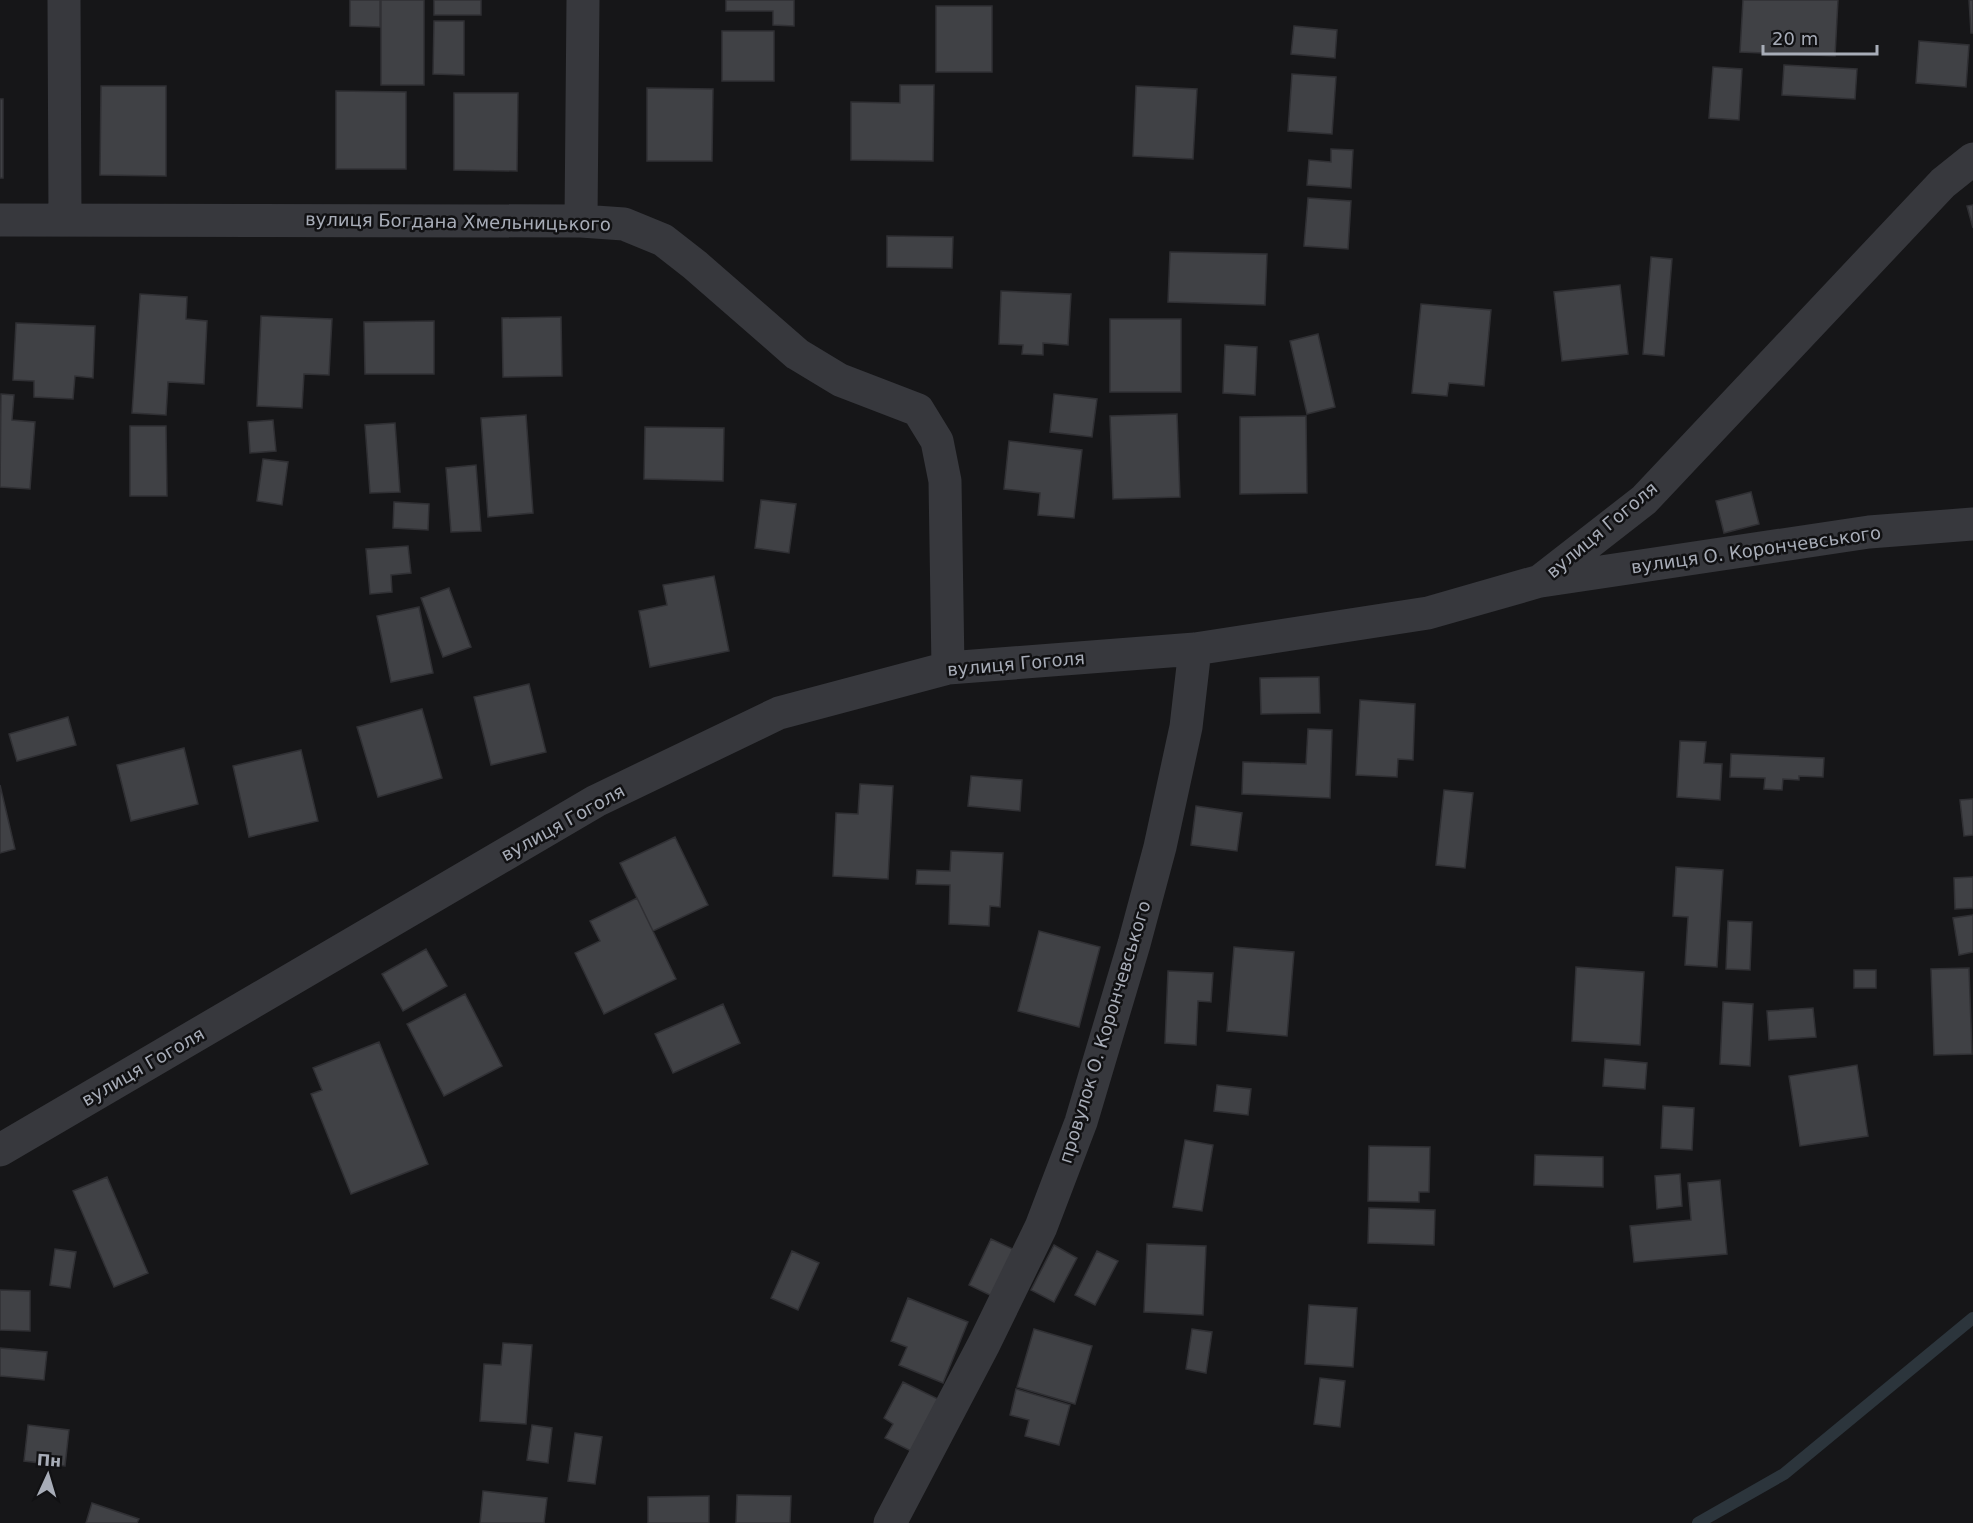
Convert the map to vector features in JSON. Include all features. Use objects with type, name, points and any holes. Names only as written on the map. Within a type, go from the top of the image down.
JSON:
[{"type":"street","points":[[64,0],[65,220]]},
{"type":"street","points":[[581,221],[583,0]]},
{"type":"street","name":"вулиця Гоголя","points":[[0,1150],[596,801],[778,713],[948,668],[1195,649],[1428,613],[1540,581],[1644,500],[1943,183],[1973,159]]},
{"type":"street","name":"вулиця Богдана Хмельницького","points":[[0,220],[581,221],[624,224],[663,240],[797,354],[840,380],[918,410],[938,441],[945,481],[948,668]]},
{"type":"street","name":"вулиця О. Корончевського","points":[[1540,581],[1869,532],[1973,524]]},
{"type":"street","name":"провулок О. Корончевського","points":[[890,1523],[984,1344],[1041,1227],[1081,1122],[1160,847],[1186,727],[1195,649]]},
{"type":"building","points":[[350,0],[380,0],[380,27],[350,26]]},
{"type":"building","points":[[381,0],[424,0],[424,85],[381,85]]},
{"type":"building","points":[[434,0],[481,0],[481,15],[434,15]]},
{"type":"building","points":[[726,0],[794,0],[794,26],[773,25],[773,11],[726,11]]},
{"type":"building","points":[[1743,0],[1838,0],[1835,56],[1740,52]]},
{"type":"building","points":[[1969,0],[1973,0],[1973,33],[1971,33]]},
{"type":"building","points":[[936,6],[992,6],[992,72],[936,72]]},
{"type":"building","points":[[434,21],[464,21],[464,75],[433,74]]},
{"type":"building","points":[[1294,26],[1337,30],[1335,58],[1291,54]]},
{"type":"building","points":[[722,31],[774,31],[774,81],[722,81]]},
{"type":"building","points":[[1919,41],[1969,45],[1966,87],[1916,83]]},
{"type":"building","points":[[1784,65],[1857,69],[1855,99],[1782,95]]},
{"type":"building","points":[[1713,67],[1742,69],[1739,120],[1709,118]]},
{"type":"building","points":[[1292,74],[1336,77],[1332,134],[1288,131]]},
{"type":"building","points":[[900,85],[934,85],[933,161],[851,160],[851,102],[900,103]]},
{"type":"building","points":[[101,86],[166,86],[166,176],[100,175]]},
{"type":"building","points":[[1136,86],[1197,89],[1193,159],[1133,156]]},
{"type":"building","points":[[647,88],[713,89],[712,161],[647,161]]},
{"type":"building","points":[[336,91],[406,92],[406,169],[336,169]]},
{"type":"building","points":[[454,93],[518,93],[517,171],[454,170]]},
{"type":"building","points":[[0,99],[3,99],[3,178],[0,178]]},
{"type":"building","points":[[1331,149],[1353,150],[1351,188],[1307,185],[1309,160],[1331,162]]},
{"type":"building","points":[[1308,198],[1351,201],[1348,249],[1304,246]]},
{"type":"building","points":[[1973,205],[1973,228],[1967,206]]},
{"type":"building","points":[[887,236],[953,237],[952,268],[887,267]]},
{"type":"building","points":[[1170,252],[1267,254],[1265,305],[1168,302]]},
{"type":"building","points":[[1651,257],[1672,259],[1664,356],[1643,354]]},
{"type":"building","points":[[1620,285],[1628,354],[1562,361],[1554,292]]},
{"type":"building","points":[[1001,291],[1071,294],[1068,345],[1043,343],[1043,355],[1022,354],[1023,345],[999,344]]},
{"type":"building","points":[[140,294],[187,297],[186,319],[207,321],[204,384],[168,382],[166,415],[132,413]]},
{"type":"building","points":[[1421,304],[1491,310],[1484,386],[1449,383],[1447,396],[1412,393]]},
{"type":"building","points":[[261,316],[332,319],[329,375],[304,374],[302,408],[257,406]]},
{"type":"building","points":[[561,317],[562,376],[503,377],[502,318]]},
{"type":"building","points":[[1110,319],[1181,319],[1181,392],[1110,392]]},
{"type":"building","points":[[434,321],[434,374],[365,374],[364,322]]},
{"type":"building","points":[[16,323],[95,326],[93,378],[75,376],[73,399],[34,397],[34,381],[13,380]]},
{"type":"building","points":[[1318,334],[1335,407],[1307,414],[1290,341]]},
{"type":"building","points":[[1225,345],[1257,347],[1255,395],[1223,393]]},
{"type":"building","points":[[1,394],[14,395],[12,420],[35,422],[30,489],[0,487]]},
{"type":"building","points":[[1054,394],[1097,399],[1092,437],[1050,432]]},
{"type":"building","points":[[1177,414],[1180,497],[1113,499],[1110,416]]},
{"type":"building","points":[[526,415],[533,513],[488,517],[481,418]]},
{"type":"building","points":[[1306,416],[1307,493],[1240,494],[1240,417]]},
{"type":"building","points":[[273,420],[276,451],[250,453],[248,422]]},
{"type":"building","points":[[395,423],[400,492],[370,493],[365,425]]},
{"type":"building","points":[[130,426],[166,426],[167,496],[130,496]]},
{"type":"building","points":[[645,427],[724,428],[723,481],[644,479]]},
{"type":"building","points":[[1009,441],[1082,450],[1074,518],[1038,515],[1040,493],[1004,489]]},
{"type":"building","points":[[263,459],[288,462],[282,505],[257,501]]},
{"type":"building","points":[[476,465],[481,531],[451,532],[446,468]]},
{"type":"building","points":[[1751,492],[1759,524],[1724,533],[1716,501]]},
{"type":"building","points":[[761,500],[796,504],[789,553],[755,548]]},
{"type":"building","points":[[394,502],[429,504],[428,530],[393,528]]},
{"type":"building","points":[[408,546],[411,573],[391,575],[392,592],[370,594],[366,549]]},
{"type":"building","points":[[714,576],[729,651],[650,667],[639,611],[667,605],[663,585]]},
{"type":"building","points":[[449,588],[471,647],[443,657],[421,598]]},
{"type":"building","points":[[419,607],[433,673],[391,682],[377,616]]},
{"type":"building","points":[[1319,677],[1320,713],[1261,714],[1260,678]]},
{"type":"building","points":[[529,684],[546,752],[491,765],[474,697]]},
{"type":"building","points":[[1360,700],[1415,704],[1413,760],[1398,759],[1397,777],[1356,775]]},
{"type":"building","points":[[422,709],[442,778],[378,797],[357,727]]},
{"type":"building","points":[[68,717],[76,745],[17,761],[9,734]]},
{"type":"building","points":[[1308,729],[1332,730],[1330,798],[1242,794],[1243,762],[1306,764]]},
{"type":"building","points":[[1680,741],[1706,742],[1704,763],[1722,764],[1720,800],[1677,797]]},
{"type":"building","points":[[184,748],[198,804],[131,821],[117,765]]},
{"type":"building","points":[[301,750],[318,821],[249,837],[233,766]]},
{"type":"building","points":[[1731,754],[1824,758],[1823,777],[1799,776],[1799,780],[1783,779],[1782,790],[1764,789],[1765,778],[1730,777]]},
{"type":"building","points":[[971,776],[1022,780],[1020,811],[968,806]]},
{"type":"building","points":[[860,784],[893,786],[888,879],[833,876],[836,813],[858,814]]},
{"type":"building","points":[[0,785],[15,849],[0,853]]},
{"type":"building","points":[[1444,790],[1473,793],[1465,868],[1436,865]]},
{"type":"building","points":[[1973,799],[1973,835],[1964,836],[1960,800]]},
{"type":"building","points":[[1196,806],[1242,813],[1237,851],[1191,845]]},
{"type":"building","points":[[675,837],[708,905],[653,931],[620,863]]},
{"type":"building","points":[[951,851],[1003,853],[1000,907],[990,906],[989,926],[949,924],[950,885],[916,884],[917,870],[950,871]]},
{"type":"building","points":[[1676,867],[1723,870],[1717,967],[1685,965],[1688,917],[1673,916]]},
{"type":"building","points":[[1973,877],[1973,908],[1955,909],[1954,878]]},
{"type":"building","points":[[637,898],[676,979],[604,1014],[575,953],[600,941],[590,921]]},
{"type":"building","points":[[1973,915],[1973,952],[1959,955],[1953,918]]},
{"type":"building","points":[[1728,921],[1752,922],[1750,970],[1726,969]]},
{"type":"building","points":[[1039,931],[1100,947],[1079,1027],[1018,1011]]},
{"type":"building","points":[[1234,947],[1294,952],[1287,1036],[1227,1031]]},
{"type":"building","points":[[426,949],[447,986],[403,1011],[382,974]]},
{"type":"building","points":[[1576,967],[1644,972],[1640,1045],[1572,1041]]},
{"type":"building","points":[[1969,968],[1972,1054],[1934,1055],[1931,969]]},
{"type":"building","points":[[1854,970],[1876,970],[1876,988],[1854,988]]},
{"type":"building","points":[[1168,971],[1213,973],[1211,1002],[1198,1001],[1196,1045],[1165,1043]]},
{"type":"building","points":[[465,994],[502,1066],[444,1096],[407,1024]]},
{"type":"building","points":[[1723,1002],[1753,1004],[1750,1066],[1720,1064]]},
{"type":"building","points":[[723,1004],[740,1043],[673,1073],[655,1034]]},
{"type":"building","points":[[1813,1008],[1816,1037],[1769,1040],[1767,1011]]},
{"type":"building","points":[[379,1042],[428,1164],[351,1194],[311,1094],[322,1090],[313,1068]]},
{"type":"building","points":[[1605,1059],[1647,1063],[1645,1089],[1603,1086]]},
{"type":"building","points":[[1857,1065],[1868,1136],[1800,1146],[1789,1076]]},
{"type":"building","points":[[1217,1085],[1251,1089],[1248,1115],[1214,1111]]},
{"type":"building","points":[[1663,1106],[1694,1108],[1692,1150],[1661,1148]]},
{"type":"building","points":[[1185,1140],[1213,1145],[1202,1211],[1173,1207]]},
{"type":"building","points":[[1369,1146],[1430,1147],[1429,1192],[1419,1192],[1419,1202],[1368,1201]]},
{"type":"building","points":[[1535,1155],[1603,1157],[1603,1187],[1534,1185]]},
{"type":"building","points":[[1680,1174],[1682,1206],[1657,1209],[1655,1176]]},
{"type":"building","points":[[107,1177],[148,1273],[114,1287],[73,1191]]},
{"type":"building","points":[[1720,1180],[1727,1254],[1634,1262],[1630,1226],[1691,1220],[1688,1183]]},
{"type":"building","points":[[1369,1208],[1435,1210],[1434,1245],[1368,1243]]},
{"type":"building","points":[[991,1239],[1015,1250],[994,1297],[969,1285]]},
{"type":"building","points":[[1147,1244],[1206,1246],[1203,1315],[1144,1312]]},
{"type":"building","points":[[1054,1245],[1077,1258],[1054,1302],[1031,1290]]},
{"type":"building","points":[[55,1249],[76,1252],[70,1288],[50,1285]]},
{"type":"building","points":[[792,1251],[819,1263],[798,1310],[771,1298]]},
{"type":"building","points":[[1097,1251],[1118,1261],[1095,1305],[1075,1295]]},
{"type":"building","points":[[0,1290],[30,1291],[30,1331],[0,1330]]},
{"type":"building","points":[[908,1298],[968,1322],[943,1383],[899,1365],[907,1347],[891,1341]]},
{"type":"building","points":[[1309,1305],[1357,1308],[1353,1367],[1305,1364]]},
{"type":"building","points":[[1034,1329],[1092,1346],[1075,1404],[1017,1387]]},
{"type":"building","points":[[1192,1329],[1212,1332],[1206,1373],[1186,1369]]},
{"type":"building","points":[[503,1343],[532,1345],[526,1424],[480,1421],[484,1364],[501,1365]]},
{"type":"building","points":[[0,1348],[47,1352],[44,1380],[0,1376]]},
{"type":"building","points":[[1320,1378],[1345,1381],[1340,1427],[1314,1424]]},
{"type":"building","points":[[903,1382],[938,1399],[911,1451],[885,1438],[893,1424],[884,1418]]},
{"type":"building","points":[[1016,1389],[1070,1405],[1059,1445],[1025,1436],[1029,1420],[1010,1415]]},
{"type":"building","points":[[28,1425],[69,1430],[65,1466],[24,1461]]},
{"type":"building","points":[[532,1425],[552,1428],[548,1463],[527,1460]]},
{"type":"building","points":[[575,1433],[602,1437],[595,1484],[568,1481]]},
{"type":"building","points":[[483,1491],[547,1498],[544,1523],[480,1523]]},
{"type":"building","points":[[737,1495],[791,1496],[790,1523],[736,1523]]},
{"type":"building","points":[[709,1496],[709,1523],[648,1523],[648,1497]]},
{"type":"building","points":[[92,1503],[139,1519],[137,1523],[86,1523]]},
{"type":"waterway","points":[[1698,1523],[1784,1474],[1973,1318]]}]
